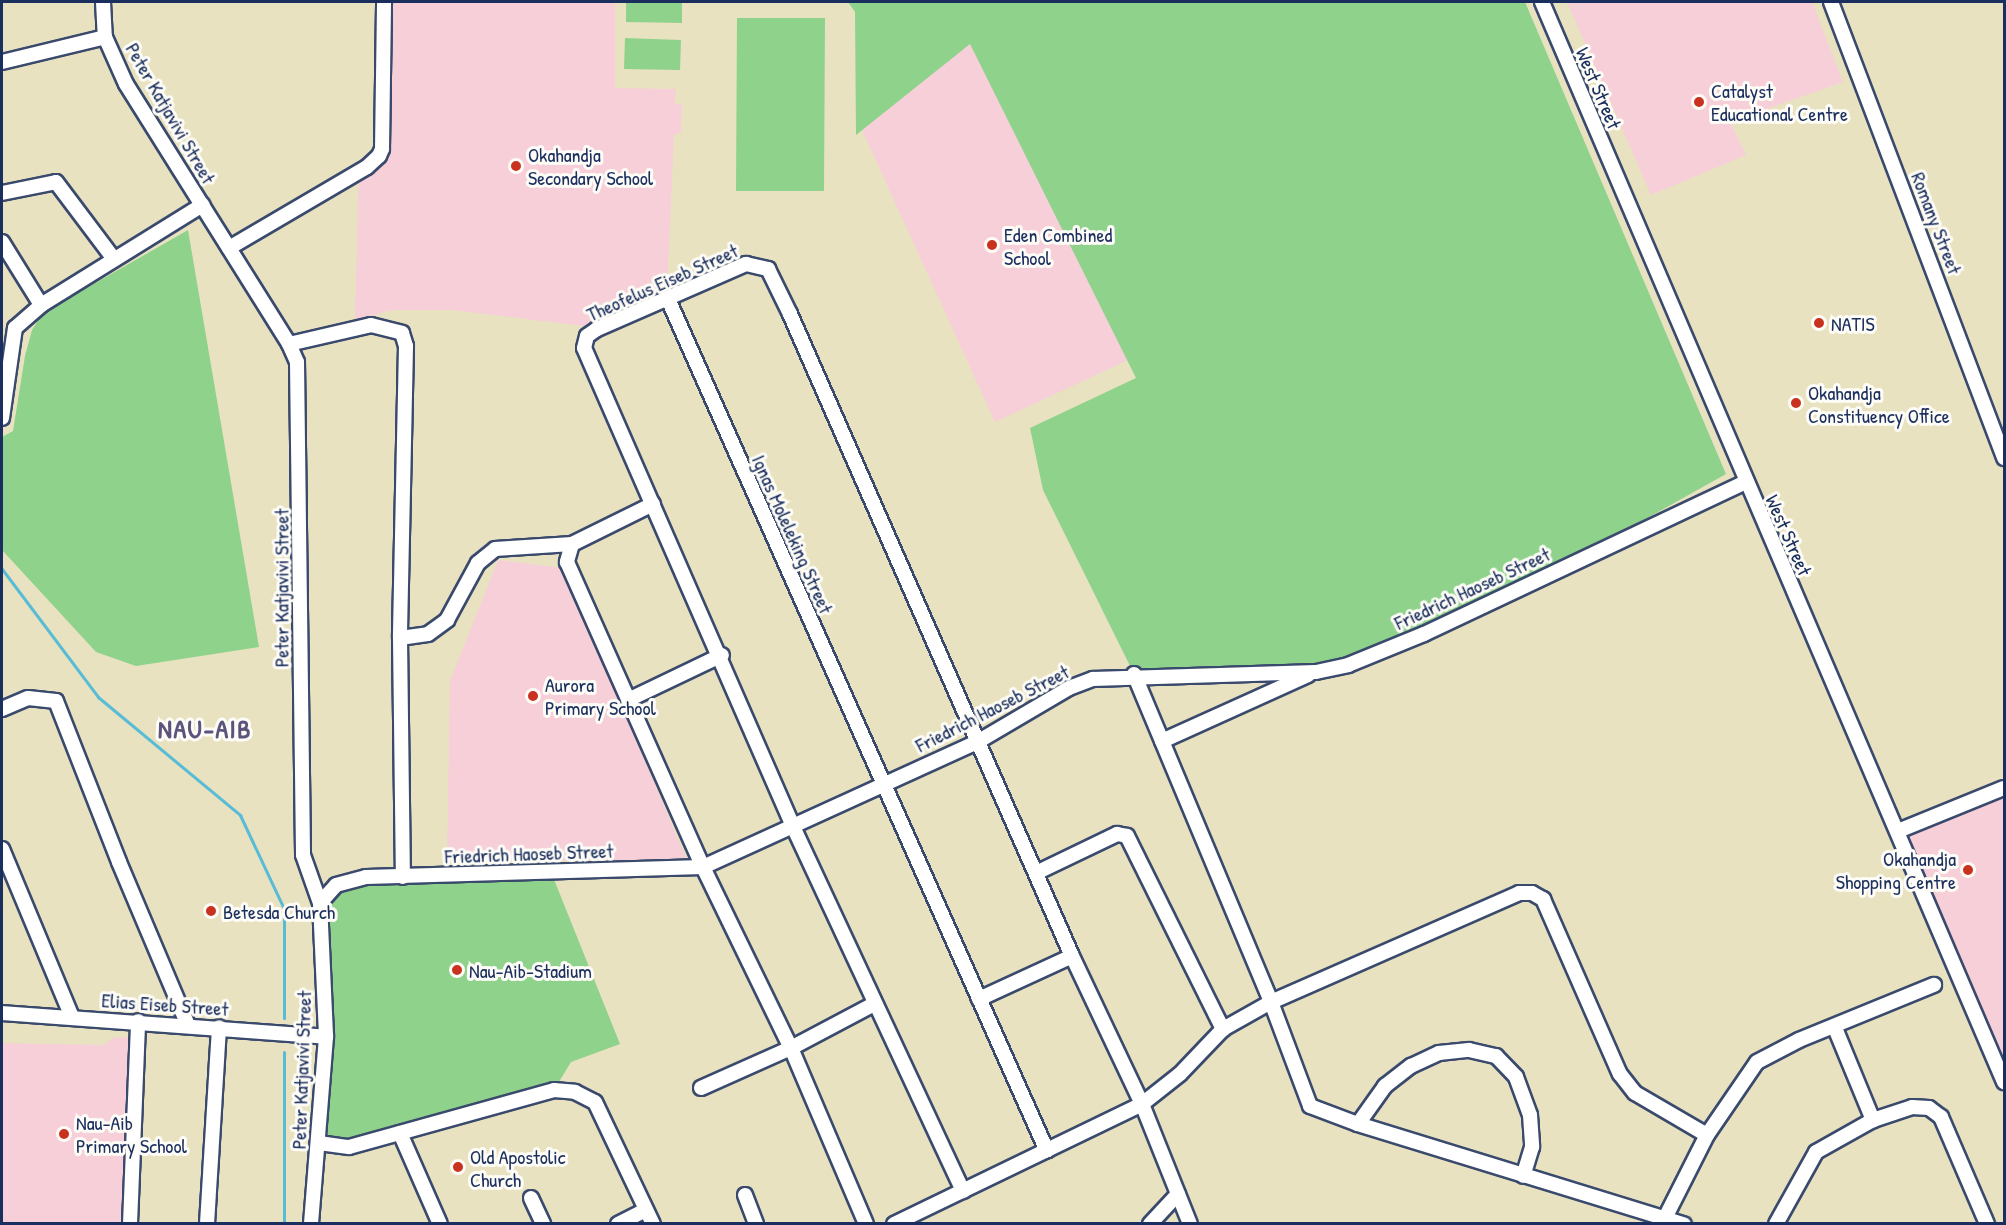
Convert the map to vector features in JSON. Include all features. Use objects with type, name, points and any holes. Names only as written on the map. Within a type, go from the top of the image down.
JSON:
[{"type":"street","name":"Peter Katjavivi Street","points":[[103,2],[105,37],[126,84],[289,344],[297,362],[303,855],[320,903],[326,1037],[320,1143],[311,1224]]},
{"type":"street","points":[[229,248],[367,167],[379,156],[382,149],[384,2]]},
{"type":"street","name":"West Street","points":[[1542,2],[1744,482],[1898,831],[2004,1082]]},
{"type":"street","name":"Romany Street","points":[[1831,2],[2004,458]]},
{"type":"street","points":[[2,62],[105,37]]},
{"type":"street","points":[[2,193],[56,182],[114,259]]},
{"type":"street","points":[[2,418],[6,339],[41,305],[202,205]]},
{"type":"street","points":[[2,242],[41,305]]},
{"type":"street","name":"Theofelus Eiseb Street","points":[[963,1191],[792,824],[722,655],[584,348],[587,336],[597,329],[746,264],[768,269],[979,741]]},
{"type":"street","name":"Ignas Moleleking Street","points":[[668,299],[1047,1151]]},
{"type":"street","points":[[289,344],[371,325],[402,333],[406,346],[400,638],[403,877]]},
{"type":"street","name":"Friedrich Haoseb Street","points":[[320,903],[336,885],[366,878],[703,867],[792,824],[979,741],[1069,688],[1093,679],[1134,674],[1316,672],[1348,665],[1425,634],[1744,482]]},
{"type":"street","points":[[400,638],[428,634],[447,621],[478,563],[495,549],[572,544],[653,504]]},
{"type":"street","points":[[572,544],[567,562],[703,867],[791,1048],[866,1224]]},
{"type":"street","points":[[628,699],[722,655]]},
{"type":"street","points":[[1162,741],[1316,672]]},
{"type":"street","points":[[1134,674],[1271,1002],[1310,1106],[1358,1124],[1664,1220],[1684,1224]]},
{"type":"street","points":[[2,709],[28,698],[56,701],[119,862],[188,1025]]},
{"type":"street","points":[[979,741],[1038,872],[1072,956],[1142,1104],[1190,1224]]},
{"type":"street","points":[[1898,831],[2004,788]]},
{"type":"street","points":[[1038,872],[1117,834],[1127,836],[1223,1029]]},
{"type":"street","points":[[2,849],[72,1017]]},
{"type":"street","points":[[894,1224],[1142,1104],[1180,1074],[1223,1029],[1271,1002],[1519,893],[1532,893],[1543,899],[1620,1074],[1635,1093],[1707,1135]]},
{"type":"street","points":[[980,999],[1072,956]]},
{"type":"street","points":[[1664,1220],[1707,1135],[1757,1062],[1799,1040],[1835,1028],[1934,985]]},
{"type":"street","points":[[701,1088],[791,1048],[874,1004]]},
{"type":"street","name":"Elias Eiseb Street","points":[[2,1013],[138,1021],[326,1037]]},
{"type":"street","points":[[130,1224],[138,1021]]},
{"type":"street","points":[[207,1224],[219,1027]]},
{"type":"street","points":[[1835,1028],[1873,1120]]},
{"type":"street","points":[[1358,1124],[1385,1086],[1411,1066],[1439,1053],[1469,1050],[1496,1056],[1516,1077],[1530,1115],[1532,1147],[1523,1176]]},
{"type":"street","points":[[320,1143],[349,1147],[554,1090],[575,1092],[595,1102],[653,1224]]},
{"type":"street","points":[[1776,1224],[1816,1152],[1873,1120],[1912,1107],[1929,1108],[1941,1117],[1987,1224]]},
{"type":"street","points":[[400,1134],[440,1224]]},
{"type":"street","points":[[1150,1224],[1178,1194]]},
{"type":"street","points":[[745,1195],[756,1224]]},
{"type":"street","points":[[531,1198],[543,1224]]},
{"type":"street","points":[[618,1224],[646,1210]]},
{"type":"shaded area","name":"Okahandja Secondary School","points":[[379,2],[615,2],[615,88],[676,89],[675,104],[682,104],[681,133],[674,134],[667,292],[592,327],[452,310],[393,310],[355,320],[359,160],[372,150],[376,137]]},
{"type":"shaded area","name":"Catalyst Educational Centre","points":[[1567,2],[1812,2],[1843,82],[1730,122],[1746,155],[1651,195]]},
{"type":"shaded area","name":"Eden Combined School","points":[[970,43],[1128,360],[995,422],[862,130]]},
{"type":"shaded area","name":"Aurora Primary School","points":[[498,560],[563,568],[687,860],[447,861],[450,681]]},
{"type":"shaded area","points":[[2004,788],[2004,1077],[1898,831]]},
{"type":"shaded area","name":"Nau-Aib Primary School","points":[[127,1037],[132,1044],[123,1223],[2,1224],[2,1043],[104,1045],[113,1038]]},
{"type":"green space","points":[[626,2],[682,2],[682,23],[626,22]]},
{"type":"green space","points":[[848,2],[1525,2],[1726,474],[1531,583],[1348,665],[1134,674],[1043,490],[1030,428],[1136,378],[970,44],[856,135],[855,12]]},
{"type":"green space","points":[[737,18],[825,18],[824,191],[736,191]]},
{"type":"green space","points":[[625,38],[681,40],[680,70],[624,69]]},
{"type":"green space","points":[[188,230],[259,647],[136,666],[96,652],[2,550],[2,437],[13,431],[25,356],[32,330],[43,313]]},
{"type":"green space","name":"Nau-Aib-Stadium","points":[[551,872],[620,1044],[571,1062],[554,1090],[349,1147],[319,1143],[320,903],[336,885]]},
{"type":"waterway","points":[[2,569],[98,697],[240,815],[284,909],[284,1018]]},
{"type":"waterway","points":[[284,1052],[284,1224]]},
{"type":"place","name":"Catalyst Educational Centre","points":[[1699,102]]},
{"type":"place","name":"Okahandja Secondary School","points":[[516,166]]},
{"type":"place","name":"Eden Combined School","points":[[992,245]]},
{"type":"place","name":"NATIS","points":[[1819,323]]},
{"type":"place","name":"Okahandja Constituency Office","points":[[1796,403]]},
{"type":"place","name":"Aurora Primary School","points":[[533,696]]},
{"type":"place","name":"Okahandja Shopping Centre","points":[[1968,870]]},
{"type":"place","name":"Betesda Church","points":[[211,911]]},
{"type":"place","name":"Nau-Aib-Stadium","points":[[457,970]]},
{"type":"place","name":"Nau-Aib Primary School","points":[[64,1134]]},
{"type":"place","name":"Old Apostolic Church","points":[[458,1167]]},
{"type":"district","name":"NAU-AIB","points":[[205,729]]}]
